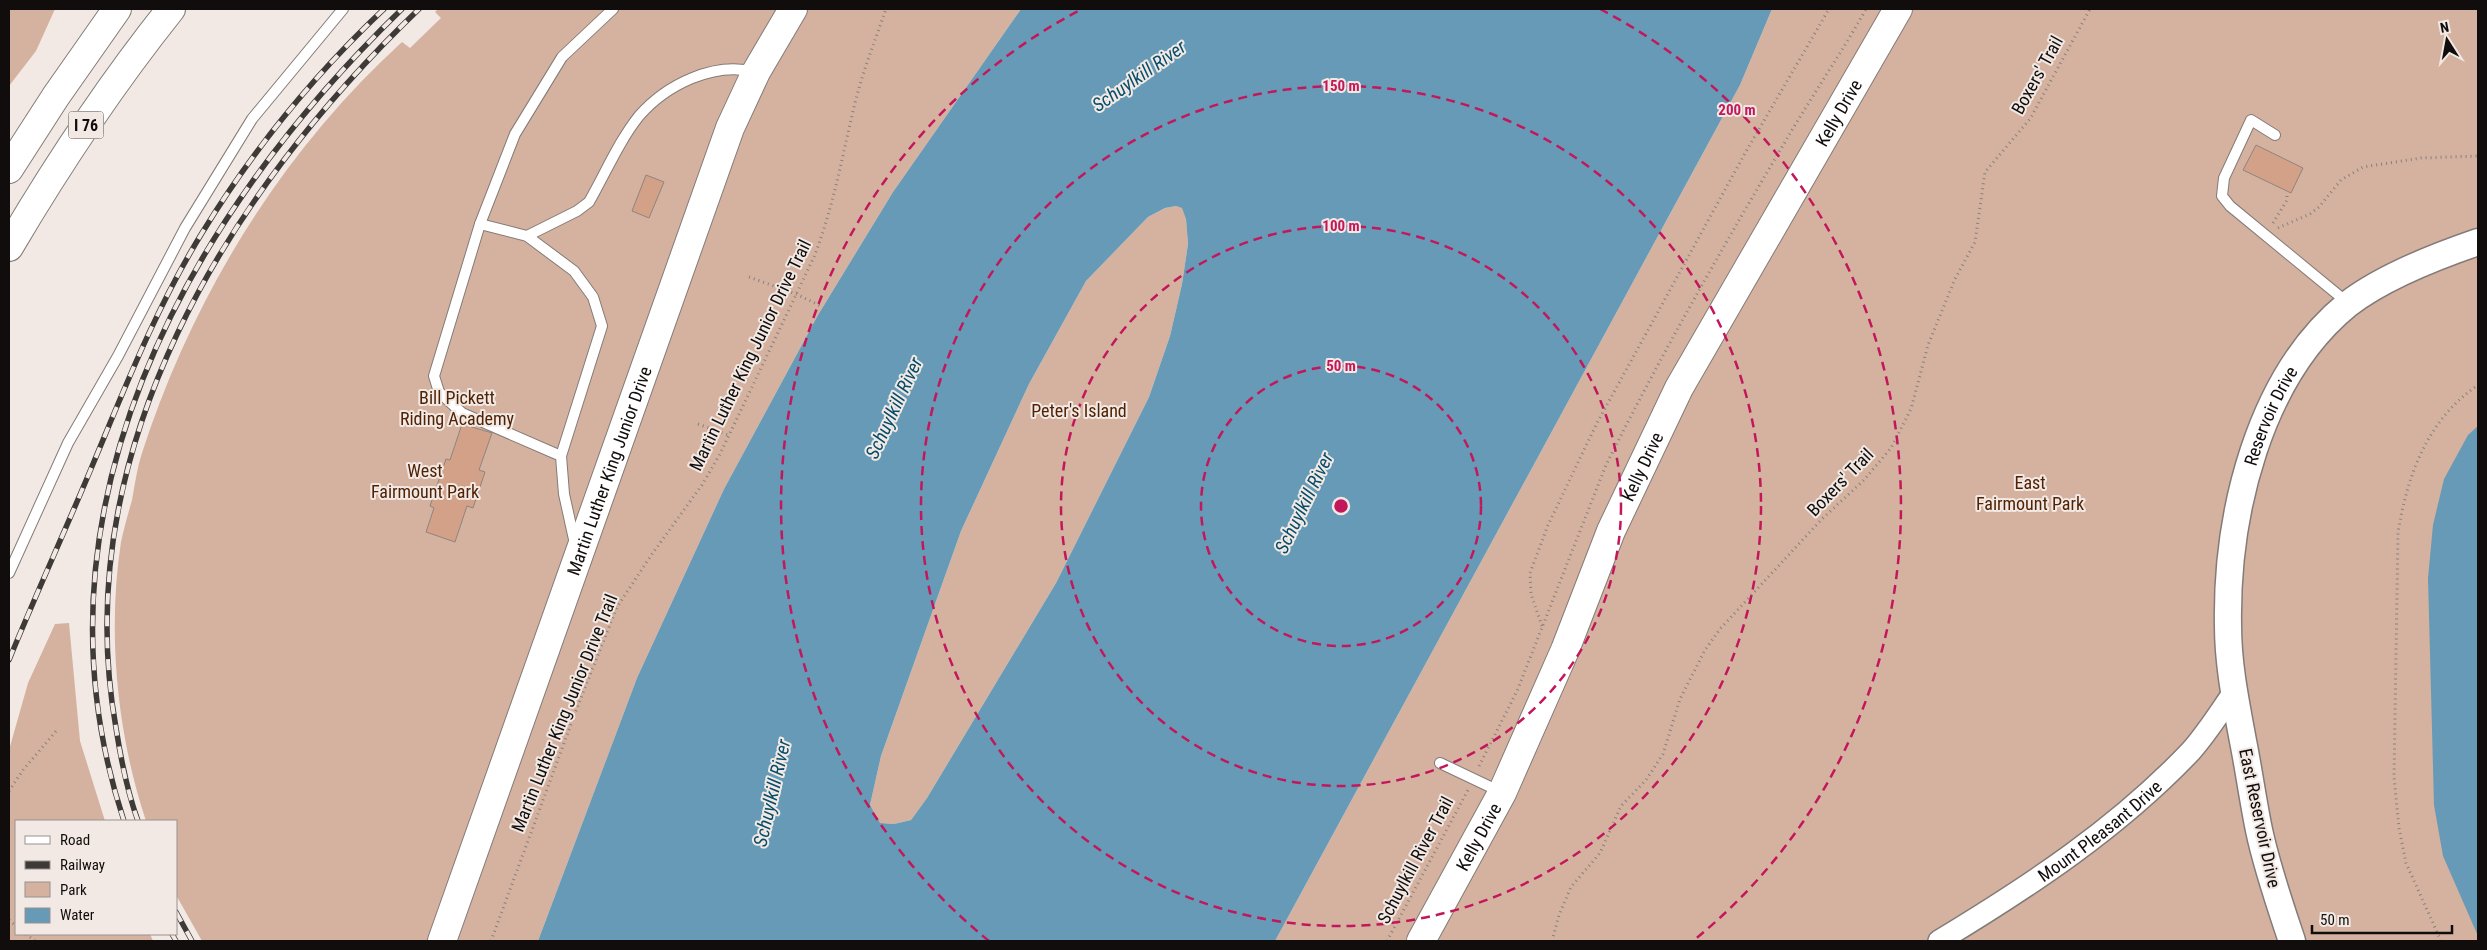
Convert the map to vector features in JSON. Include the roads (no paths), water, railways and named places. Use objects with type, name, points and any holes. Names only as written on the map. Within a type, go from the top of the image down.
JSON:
[{"type":"main road","name":"I 76","points":[[9,169],[56,96],[117,9]]},
{"type":"main road","name":"I 76","points":[[9,247],[41,193],[94,113],[171,9]]},
{"type":"main road","name":"Martin Luther King Junior Drive","points":[[442,941],[704,196],[730,128],[756,72],[793,9]]},
{"type":"main road","name":"Kelly Drive","points":[[1421,941],[1502,793],[1565,650],[1611,531],[1679,388],[1898,9]]},
{"type":"street","name":"Reservoir Drive","points":[[2234,692],[2228,629],[2228,575],[2245,479],[2266,418],[2297,359],[2349,304],[2425,262],[2478,242]]},
{"type":"street","name":"Mount Pleasant Drive","points":[[1939,941],[2055,868],[2129,812],[2192,749],[2234,692]]},
{"type":"street","name":"East Reservoir Drive","points":[[2234,692],[2260,831],[2292,941]]},
{"type":"lane","points":[[9,573],[68,443],[118,356],[185,228],[252,120],[342,9]]},
{"type":"lane","points":[[561,456],[462,413],[439,392],[434,376],[480,224],[515,134],[562,57],[613,9]]},
{"type":"lane","points":[[527,236],[577,211],[589,202],[634,124],[652,104],[666,93],[701,75],[718,70],[745,69],[756,72]]},
{"type":"lane","points":[[2275,135],[2251,120],[2224,178],[2221,190],[2222,196],[2230,206],[2349,304]]},
{"type":"lane","points":[[480,224],[527,236],[574,272],[593,297],[602,326],[561,456],[564,494],[578,555]]},
{"type":"lane","points":[[1440,763],[1502,793]]},
{"type":"water","name":"Schuylkill River","points":[[1021,9],[1772,9],[1740,85],[1275,941],[538,941],[637,678],[724,489],[818,315],[893,192]],"holes":[[[1176,206],[1182,208],[1186,219],[1188,244],[1182,284],[1170,336],[1149,397],[1056,583],[927,798],[911,820],[894,824],[880,823],[870,805],[881,756],[961,531],[1029,384],[1086,281],[1148,217],[1165,208]]]},
{"type":"water","points":[[2478,426],[2478,936],[2443,856],[2434,805],[2428,578],[2433,525],[2444,479],[2468,435]]},
{"type":"railway","points":[[9,660],[156,317],[202,233],[263,143],[333,60],[384,9]]},
{"type":"railway","points":[[124,820],[98,706],[94,594],[110,484],[143,379],[191,277],[252,182],[323,92],[402,9]]},
{"type":"railway","points":[[138,820],[125,775],[116,728],[107,625],[116,525],[140,428],[177,334],[226,245],[284,160],[349,81],[419,9]]},
{"type":"railway","points":[[178,916],[192,941]]},
{"type":"railway","points":[[173,935],[176,941]]},
{"type":"park label","name":"Bill Pickett Riding Academy","points":[[457,407]]},
{"type":"park label","name":"Peter's Island","points":[[1079,410]]},
{"type":"park label","name":"West Fairmount Park","points":[[425,480]]},
{"type":"park label","name":"East Fairmount Park","points":[[2030,492]]}]
